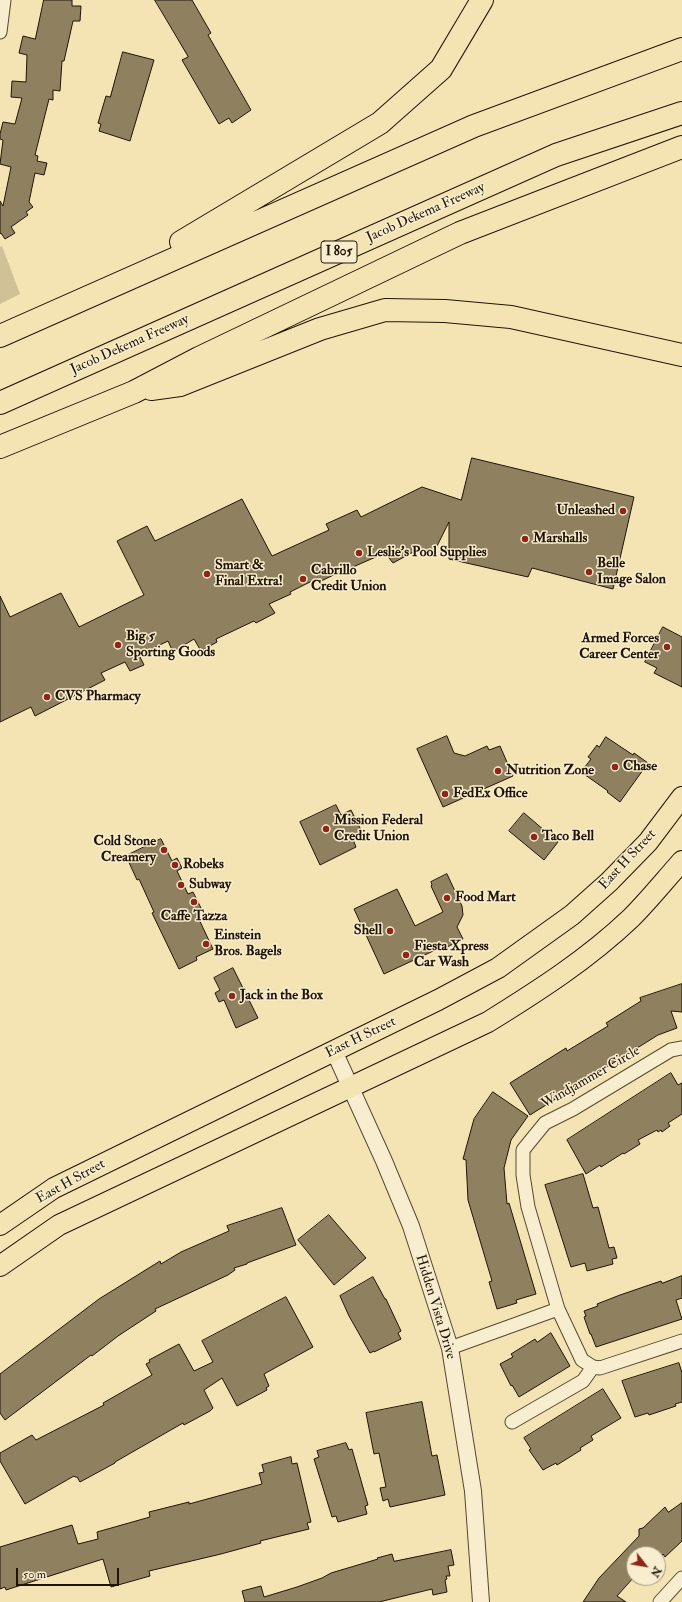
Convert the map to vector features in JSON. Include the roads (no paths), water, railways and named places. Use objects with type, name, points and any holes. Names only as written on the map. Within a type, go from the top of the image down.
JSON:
[{"type":"highway","points":[[92,295],[271,190],[380,123],[441,69],[482,0]]},
{"type":"highway","points":[[0,336],[474,126],[682,49]]},
{"type":"highway","name":"Jacob Dekema Freeway","points":[[0,403],[556,155],[682,113]]},
{"type":"highway","points":[[0,447],[134,392],[199,358],[460,233],[682,147]]},
{"type":"highway","points":[[134,392],[180,385],[320,329],[385,310],[445,311],[511,318],[682,355]]},
{"type":"main road","name":"East H Street","points":[[0,1225],[54,1188],[438,1000],[498,968],[566,920],[609,882],[648,842],[682,797]]},
{"type":"main road","points":[[0,1266],[60,1224],[488,1022],[545,986],[585,958],[631,918],[682,861]]},
{"type":"street","points":[[0,32],[4,0]]},
{"type":"street","name":"Windjammer Circle","points":[[593,1367],[582,1360],[558,1309],[528,1207],[523,1175],[523,1150],[545,1123],[573,1109],[671,1050],[682,1048]]},
{"type":"street","name":"Hidden Vista Drive","points":[[334,1051],[384,1160],[411,1226],[450,1348],[473,1491],[481,1602]]},
{"type":"street","points":[[450,1348],[558,1309]]},
{"type":"street","points":[[512,1422],[583,1381],[593,1367],[600,1368],[682,1341]]},
{"type":"street","points":[[660,1602],[682,1578]]},
{"type":"place","name":"Unleashed","points":[[623,511]]},
{"type":"place","name":"Marshalls","points":[[525,539]]},
{"type":"place","name":"Leslie's Pool Supplies","points":[[359,553]]},
{"type":"place","name":"Belle Image Salon","points":[[589,572]]},
{"type":"place","name":"Smart & Final Extra!","points":[[207,574]]},
{"type":"place","name":"Cabrillo Credit Union","points":[[303,579]]},
{"type":"place","name":"Big 5 Sporting Goods","points":[[118,645]]},
{"type":"place","name":"Armed Forces Career Center","points":[[667,647]]},
{"type":"place","name":"CVS Pharmacy","points":[[47,697]]},
{"type":"place","name":"Chase","points":[[615,767]]},
{"type":"place","name":"Nutrition Zone","points":[[498,771]]},
{"type":"place","name":"FedEx Office","points":[[445,794]]},
{"type":"place","name":"Mission Federal Credit Union","points":[[326,829]]},
{"type":"place","name":"Taco Bell","points":[[534,837]]},
{"type":"place","name":"Cold Stone Creamery","points":[[164,850]]},
{"type":"place","name":"Robeks","points":[[175,865]]},
{"type":"place","name":"Subway","points":[[181,885]]},
{"type":"place","name":"Food Mart","points":[[447,898]]},
{"type":"place","name":"Caffe Tazza","points":[[194,902]]},
{"type":"place","name":"Shell","points":[[390,931]]},
{"type":"place","name":"Einstein Bros. Bagels","points":[[206,944]]},
{"type":"place","name":"Fiesta Xpress Car Wash","points":[[406,955]]},
{"type":"place","name":"Jack in the Box","points":[[232,996]]}]
